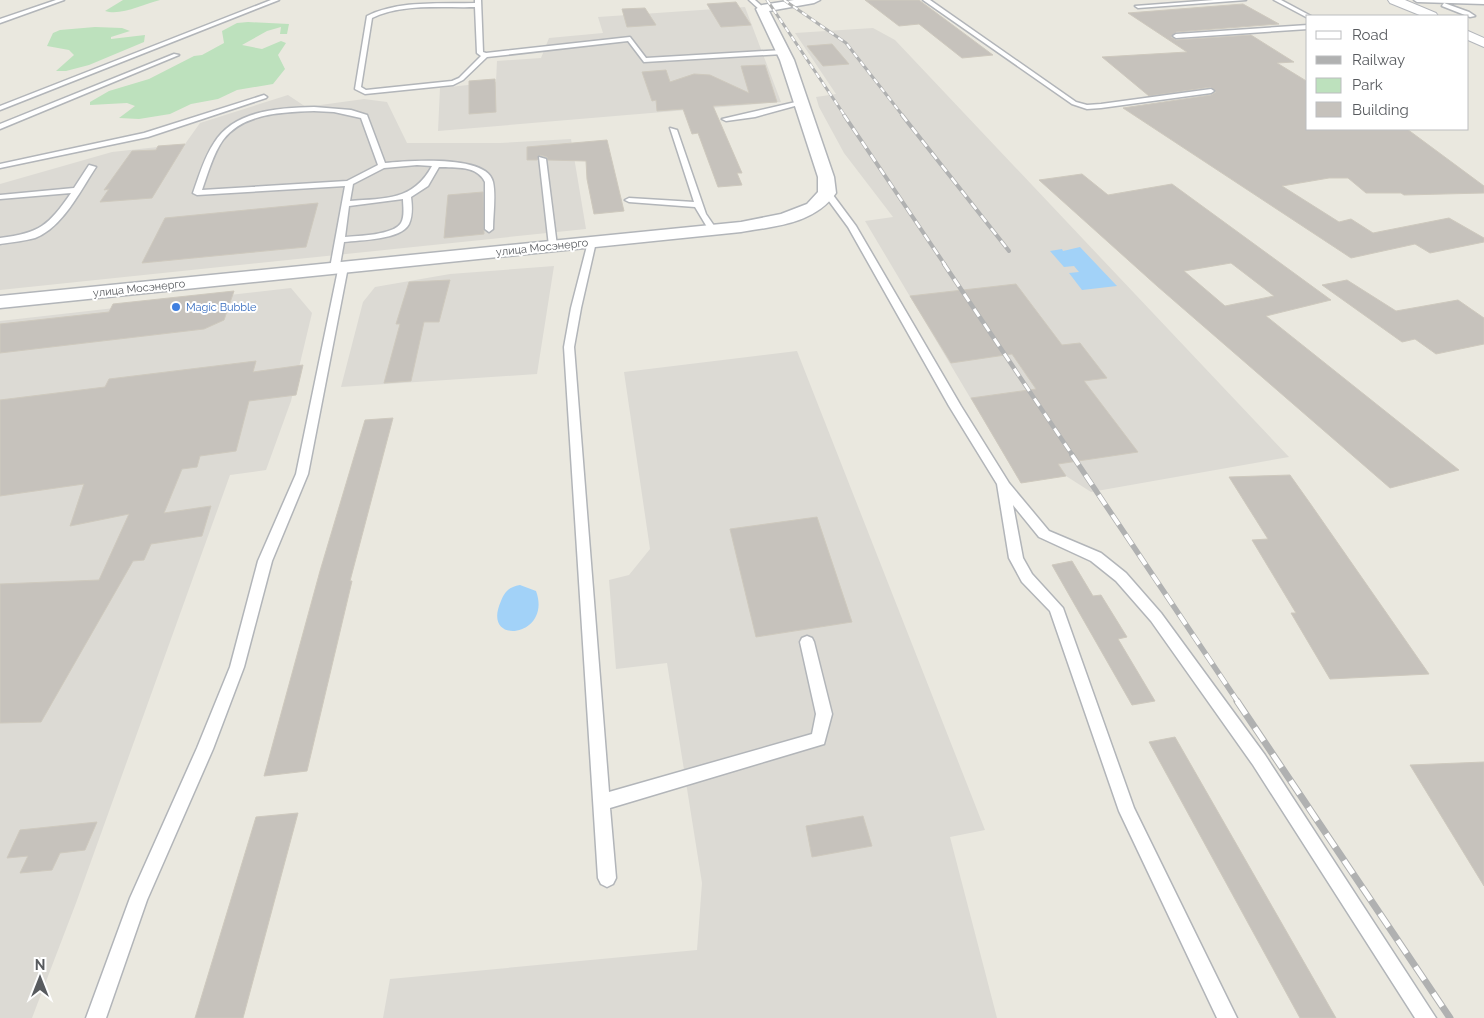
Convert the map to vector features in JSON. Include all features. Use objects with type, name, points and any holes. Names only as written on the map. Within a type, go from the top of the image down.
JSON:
[{"type":"main road","points":[[1395,0],[1430,15]]},
{"type":"main road","points":[[1469,36],[1484,44]]},
{"type":"street","points":[[814,0],[757,5],[783,52],[826,177],[827,193]]},
{"type":"street","name":"улица Мосэнерго","points":[[0,302],[741,227],[785,218],[813,208],[827,193]]},
{"type":"lane","points":[[0,22],[61,0]]},
{"type":"lane","points":[[0,108],[276,0]]},
{"type":"lane","points":[[926,0],[1074,103],[1087,106],[1101,106],[1212,91]]},
{"type":"lane","points":[[1138,6],[1243,0]]},
{"type":"lane","points":[[1277,0],[1306,15]]},
{"type":"lane","points":[[1395,0],[1412,0]]},
{"type":"lane","points":[[1417,0],[1484,2]]},
{"type":"lane","points":[[1430,0],[1467,12],[1473,16]]},
{"type":"lane","points":[[485,55],[461,79],[453,83],[365,92],[357,88],[369,16],[392,9],[478,2],[480,53],[485,55],[630,39],[644,60],[783,52]]},
{"type":"lane","points":[[1176,36],[1306,27]]},
{"type":"lane","points":[[0,127],[176,55]]},
{"type":"lane","points":[[0,166],[42,155],[128,139],[185,123],[264,97]]},
{"type":"lane","points":[[726,119],[755,115],[800,103]]},
{"type":"lane","points":[[382,166],[364,117],[341,110],[283,112],[254,117],[237,123],[227,131],[217,144],[197,193],[349,183],[382,166],[436,164],[478,169],[485,174],[488,182],[488,228]]},
{"type":"lane","points":[[673,130],[699,205],[713,230]]},
{"type":"lane","points":[[542,159],[553,246]]},
{"type":"lane","points":[[346,204],[400,197],[408,194],[425,184],[436,164]]},
{"type":"lane","points":[[0,241],[21,238],[41,232],[64,208],[92,167]]},
{"type":"lane","points":[[96,1018],[139,898],[205,749],[237,667],[265,561],[302,474],[339,268],[340,240],[349,183]]},
{"type":"lane","points":[[0,197],[76,190]]},
{"type":"lane","points":[[827,193],[852,226],[955,406],[1003,484],[1044,534],[1096,557],[1121,577],[1156,617],[1259,760],[1426,1018]]},
{"type":"lane","points":[[340,240],[394,233],[404,227],[408,194]]},
{"type":"lane","points":[[629,200],[699,205]]},
{"type":"lane","points":[[592,242],[576,308],[569,347],[607,878]]},
{"type":"lane","points":[[1003,484],[1016,558],[1027,578],[1056,608],[1127,811],[1227,1018]]},
{"type":"lane","points":[[602,802],[818,739],[824,714],[807,642]]},
{"type":"shaded area","points":[[745,7],[781,102],[438,131],[440,88],[496,82],[497,61],[541,58],[549,38],[603,33],[598,17]]},
{"type":"shaded area","points":[[873,28],[895,40],[1289,457],[1091,492],[1066,476],[1021,483],[865,221],[893,217],[844,153],[819,107],[816,97],[836,94],[795,33]]},
{"type":"shaded area","points":[[288,95],[306,107],[364,99],[387,102],[407,143],[500,143],[571,139],[586,229],[0,290],[0,184],[112,152],[185,144],[200,123]]},
{"type":"shaded area","points":[[554,266],[537,374],[341,387],[363,302],[375,287],[450,274]]},
{"type":"shaded area","points":[[291,288],[312,313],[291,401],[266,470],[230,475],[76,903],[32,1018],[0,1018],[0,321]]},
{"type":"shaded area","points":[[797,351],[985,830],[950,837],[997,1018],[383,1018],[390,979],[697,950],[702,883],[667,663],[616,669],[609,580],[629,575],[650,549],[624,372]]},
{"type":"green space","points":[[123,0],[160,0],[125,11],[105,11]]},
{"type":"green space","points":[[237,23],[289,24],[287,34],[280,34],[281,27],[267,31],[242,45],[262,49],[281,41],[286,43],[278,55],[285,69],[273,84],[237,90],[218,99],[191,104],[170,114],[139,119],[119,118],[135,106],[127,103],[90,105],[90,102],[109,91],[149,79],[194,56],[202,55],[224,43],[222,31]]},
{"type":"green space","points":[[95,27],[122,28],[130,31],[111,37],[111,39],[145,35],[144,42],[89,65],[66,71],[56,71],[74,55],[69,50],[47,46],[53,33],[60,30]]},
{"type":"water","points":[[1080,247],[1117,286],[1082,290],[1069,273],[1079,272],[1074,266],[1064,267],[1050,251],[1062,249],[1063,251]]},
{"type":"water","points":[[520,585],[536,591],[539,607],[535,618],[527,627],[517,631],[507,630],[500,625],[497,616],[501,601],[508,590]]},
{"type":"building","points":[[865,0],[919,0],[993,55],[962,58],[919,24],[899,26]]},
{"type":"building","points":[[736,2],[751,25],[721,27],[707,4]]},
{"type":"building","points":[[1243,4],[1279,24],[1176,32],[1171,37],[1176,40],[1251,35],[1294,62],[1277,63],[1306,81],[1306,130],[1408,130],[1484,186],[1484,193],[1404,195],[1401,193],[1366,193],[1348,178],[1329,178],[1282,186],[1339,222],[1351,219],[1373,233],[1449,218],[1484,238],[1484,242],[1430,253],[1415,244],[1351,258],[1123,108],[1211,95],[1216,92],[1211,87],[1149,96],[1102,57],[1187,52],[1128,13]]},
{"type":"building","points":[[645,8],[656,25],[627,27],[622,9]]},
{"type":"building","points":[[832,44],[849,64],[823,66],[807,46]]},
{"type":"building","points":[[765,65],[777,102],[713,106],[742,173],[737,173],[742,185],[718,187],[698,133],[692,134],[683,109],[657,111],[656,100],[652,101],[642,72],[666,70],[670,82],[694,74],[710,75],[749,93],[741,66]]},
{"type":"building","points":[[495,79],[496,112],[469,114],[469,81]]},
{"type":"building","points":[[607,140],[624,211],[594,214],[587,179],[586,161],[548,160],[547,157],[540,155],[537,160],[527,160],[527,147]]},
{"type":"building","points":[[185,144],[152,198],[100,202],[109,189],[104,190],[132,151],[156,150],[158,146]]},
{"type":"building","points":[[1082,174],[1108,195],[1172,184],[1331,300],[1266,316],[1459,470],[1390,488],[1157,286],[1039,180]],"holes":[[[1231,263],[1274,296],[1225,306],[1184,271]]]},
{"type":"building","points":[[483,192],[484,234],[444,238],[448,195]]},
{"type":"building","points":[[318,203],[306,247],[142,263],[165,218]]},
{"type":"building","points":[[450,280],[439,322],[424,322],[411,381],[384,383],[400,324],[396,324],[409,282]]},
{"type":"building","points":[[1347,280],[1396,311],[1458,300],[1484,318],[1484,344],[1436,354],[1415,339],[1402,342],[1322,285]]},
{"type":"building","points":[[1016,284],[1062,345],[1080,343],[1107,378],[1084,381],[1138,452],[1058,464],[1066,476],[1021,483],[971,398],[1036,389],[1012,354],[951,363],[910,296]]},
{"type":"building","points":[[234,291],[224,320],[204,329],[0,353],[0,324],[109,312],[113,304]]},
{"type":"building","points":[[256,361],[253,372],[303,365],[296,395],[249,401],[236,451],[200,456],[197,467],[182,469],[164,513],[211,506],[202,536],[151,544],[144,560],[133,561],[41,722],[0,723],[0,584],[99,580],[129,514],[70,526],[84,484],[0,496],[0,400],[105,387],[109,379]]},
{"type":"building","points":[[393,418],[350,581],[352,581],[307,771],[264,776],[320,571],[365,420]]},
{"type":"building","points":[[1290,475],[1429,674],[1330,679],[1291,613],[1296,613],[1252,540],[1268,539],[1229,477]]},
{"type":"building","points":[[817,517],[852,622],[756,637],[730,529]]},
{"type":"building","points":[[1072,561],[1093,596],[1101,595],[1127,637],[1118,639],[1155,701],[1132,705],[1052,565]]},
{"type":"building","points":[[1175,737],[1336,1018],[1300,1018],[1149,742]]},
{"type":"building","points":[[1484,762],[1484,886],[1410,765]]},
{"type":"building","points":[[298,813],[243,1018],[195,1018],[256,817]]},
{"type":"building","points":[[863,816],[872,846],[812,857],[806,826]]},
{"type":"building","points":[[97,822],[85,850],[60,853],[52,870],[20,873],[28,856],[7,858],[20,830]]},
{"type":"railway","points":[[767,0],[845,116]]},
{"type":"railway","points":[[784,0],[846,43],[903,116]]},
{"type":"railway","points":[[844,115],[945,265]]},
{"type":"railway","points":[[902,115],[1009,251]]},
{"type":"railway","points":[[944,264],[1073,456]]},
{"type":"railway","points":[[1072,455],[1238,702]]},
{"type":"railway","points":[[1237,701],[1450,1018]]},
{"type":"place","name":"Magic Bubble","points":[[176,307]]}]
